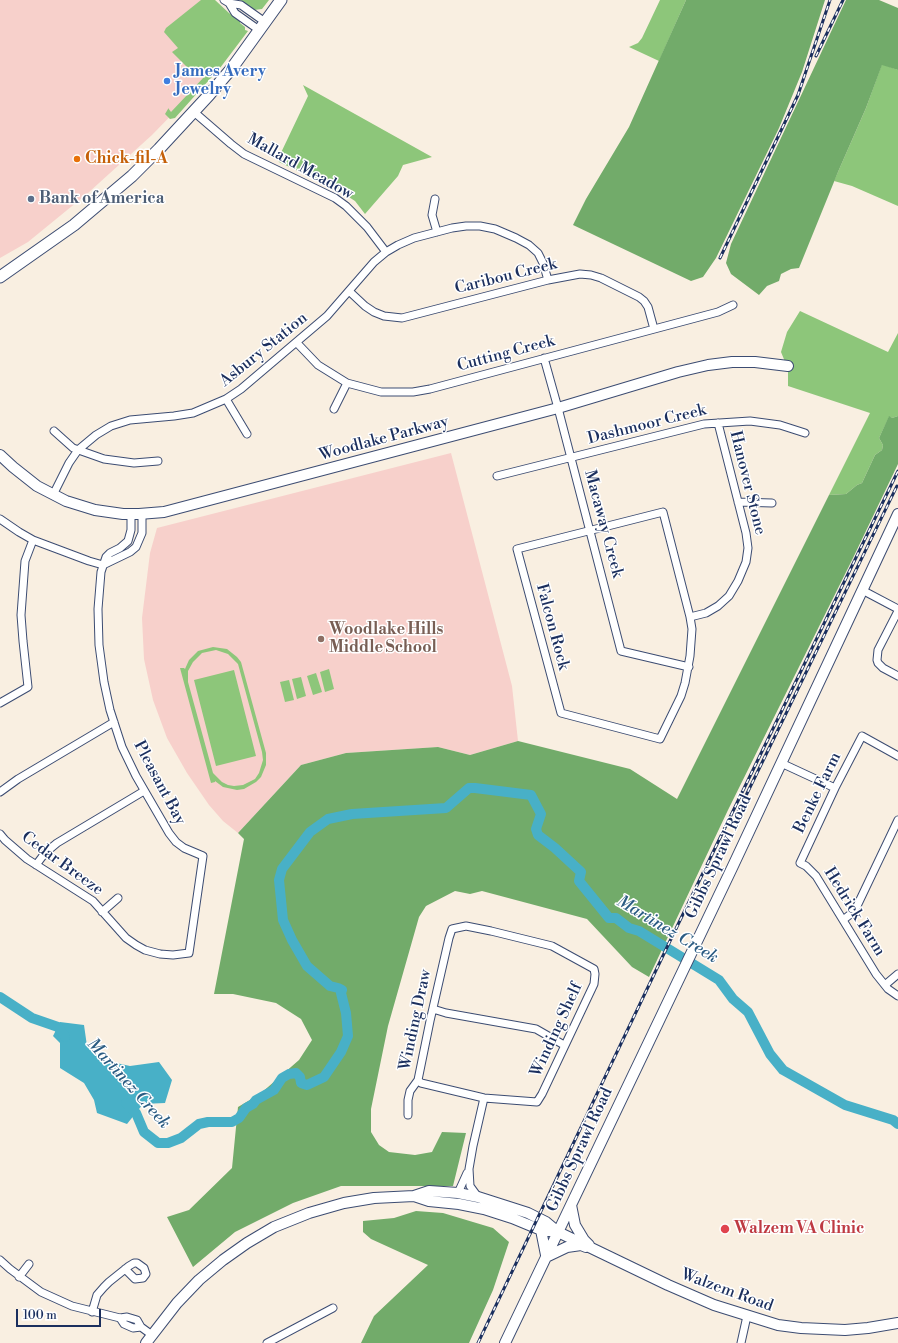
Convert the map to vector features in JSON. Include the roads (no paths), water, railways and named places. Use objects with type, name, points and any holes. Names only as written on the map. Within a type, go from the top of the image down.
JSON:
[{"type":"main road","points":[[0,277],[74,225],[132,176],[194,112],[232,68],[281,0]]},
{"type":"main road","name":"Woodlake Parkway","points":[[0,455],[25,478],[66,501],[95,510],[131,514],[164,512],[558,408],[678,372],[708,365],[732,362],[755,362],[788,366]]},
{"type":"main road","name":"Gibbs Sprawl Road","points":[[505,1343],[697,941],[898,514]]},
{"type":"main road","name":"Walzem Road","points":[[146,1343],[177,1303],[199,1280],[223,1260],[274,1227],[309,1213],[344,1203],[374,1198],[414,1196],[429,1191],[458,1193],[478,1197],[512,1208],[544,1226],[681,1291],[714,1305],[778,1325],[823,1329],[868,1328],[898,1324]]},
{"type":"main road","name":"Walzem Road","points":[[414,1196],[429,1201],[459,1204],[544,1226]]},
{"type":"main road","points":[[571,1205],[575,1225],[584,1240],[592,1248],[580,1245],[567,1247],[546,1257],[544,1226],[571,1205]]},
{"type":"street","points":[[227,2],[242,5],[262,26]]},
{"type":"street","name":"Mallard Meadow","points":[[194,112],[244,154],[334,198],[346,206],[367,226],[386,252]]},
{"type":"street","points":[[436,199],[432,215],[437,232]]},
{"type":"street","name":"Asbury Station","points":[[53,495],[69,463],[78,450],[96,435],[111,426],[130,420],[193,413],[226,399],[241,389],[297,343],[327,316],[374,262],[386,252],[414,238],[466,226],[480,226],[495,229],[529,245],[538,253],[543,263],[548,280]]},
{"type":"street","name":"Caribou Creek","points":[[350,291],[374,312],[384,316],[402,318],[548,280],[580,274],[591,275],[601,278],[644,301],[648,307],[654,329]]},
{"type":"street","name":"Cutting Creek","points":[[297,343],[318,365],[347,383],[381,392],[413,392],[430,389],[718,312],[733,305]]},
{"type":"street","name":"Macaway Creek","points":[[544,358],[621,651],[689,667]]},
{"type":"street","points":[[334,409],[347,383]]},
{"type":"street","points":[[226,399],[247,434]]},
{"type":"street","name":"Dashmoor Creek","points":[[497,476],[571,459],[689,427],[718,423],[750,422],[780,425],[805,433]]},
{"type":"street","name":"Hanover Stone","points":[[690,617],[706,613],[718,606],[729,596],[738,581],[746,562],[748,548],[746,533],[718,423]]},
{"type":"street","points":[[54,431],[68,445],[104,459],[134,463],[158,461]]},
{"type":"street","points":[[738,502],[772,503]]},
{"type":"street","points":[[590,531],[663,512],[690,617],[692,629],[689,667]]},
{"type":"street","points":[[130,552],[124,544],[128,541],[131,530],[131,514]]},
{"type":"street","points":[[0,519],[33,540],[103,565],[130,552],[136,546],[142,533],[142,514]]},
{"type":"street","name":"Falcon Rock","points":[[590,531],[517,549],[561,713],[660,739],[681,696],[689,667]]},
{"type":"street","points":[[0,703],[28,686],[21,615],[24,561],[33,540]]},
{"type":"street","name":"Pleasant Bay","points":[[124,544],[110,553],[103,565],[99,580],[99,645],[104,682],[122,747],[144,791],[176,842],[184,848],[203,856],[189,953]]},
{"type":"street","points":[[862,590],[898,610],[877,655],[877,660],[880,665],[898,676]]},
{"type":"street","points":[[0,792],[18,779],[114,722]]},
{"type":"street","name":"Benke Farm","points":[[800,863],[835,788],[862,736],[898,756]]},
{"type":"street","points":[[781,763],[835,788]]},
{"type":"street","points":[[36,865],[45,853],[57,843],[144,791]]},
{"type":"street","points":[[843,920],[852,913],[857,906],[898,820]]},
{"type":"street","name":"Cedar Breeze","points":[[0,834],[5,840],[36,865],[93,901],[126,938],[145,950],[160,954],[173,955],[189,953]]},
{"type":"street","name":"Hedrick Farm","points":[[800,863],[806,866],[816,876],[876,974],[885,985],[898,996]]},
{"type":"street","points":[[102,912],[118,898]]},
{"type":"street","name":"Winding Shelf","points":[[452,929],[466,926],[552,946],[594,968],[594,984],[537,1102],[484,1098]]},
{"type":"street","name":"Winding Draw","points":[[408,1115],[408,1100],[410,1091],[418,1080],[432,1009],[452,929]]},
{"type":"street","points":[[885,985],[898,974]]},
{"type":"street","points":[[432,1009],[446,1013],[536,1029],[564,1046]]},
{"type":"street","points":[[418,1080],[421,1083],[484,1098],[472,1146],[469,1169],[470,1186],[478,1197]]},
{"type":"street","points":[[458,1193],[469,1169]]},
{"type":"street","points":[[0,1260],[19,1276],[42,1292],[72,1306],[120,1318],[124,1324],[133,1328],[141,1328],[152,1335]]},
{"type":"street","points":[[19,1276],[29,1264]]},
{"type":"street","points":[[92,1312],[98,1296],[104,1287],[125,1269]]},
{"type":"street","points":[[271,1342],[333,1308]]},
{"type":"street","points":[[741,1343],[747,1316]]},
{"type":"water","points":[[60,1022],[84,1025],[87,1046],[107,1061],[130,1066],[159,1062],[172,1080],[165,1103],[143,1104],[127,1124],[97,1113],[94,1100],[84,1083],[60,1068],[60,1043],[53,1036]]},
{"type":"waterway","name":"Martinez Creek","points":[[126,1103],[136,1113],[144,1132],[158,1143],[168,1143],[181,1138],[199,1124],[208,1122],[232,1122],[239,1118],[246,1108],[253,1104],[256,1100],[274,1090],[282,1078],[289,1074],[296,1073],[300,1077],[301,1083],[307,1085],[324,1077],[341,1052],[348,1036],[346,1013],[341,993],[342,990],[330,986],[307,966],[292,940],[283,920],[279,880],[282,869],[310,832],[328,819],[352,814],[446,808],[469,788],[475,788],[531,795],[541,814],[536,829],[538,835],[555,848],[581,872],[579,881],[609,918],[616,918],[629,928],[639,931],[719,980],[733,999],[748,1012],[770,1054],[783,1070],[845,1105],[893,1120],[898,1124]]},
{"type":"waterway","name":"Martinez Creek","points":[[0,997],[32,1018],[58,1027],[65,1037]]},
{"type":"railway","points":[[720,258],[798,95],[830,0]]},
{"type":"railway","points":[[816,56],[843,0]]},
{"type":"railway","points":[[478,1343],[670,941],[898,471]]},
{"type":"railway","points":[[736,816],[897,486]]},
{"type":"place","name":"James Avery Jewelry","points":[[167,81]]},
{"type":"place","name":"Chick-fil-A","points":[[77,159]]},
{"type":"place","name":"Bank of America","points":[[31,199]]},
{"type":"place","name":"Woodlake Hills Middle School","points":[[321,639]]},
{"type":"place","name":"Walzem VA Clinic","points":[[725,1229]]}]
